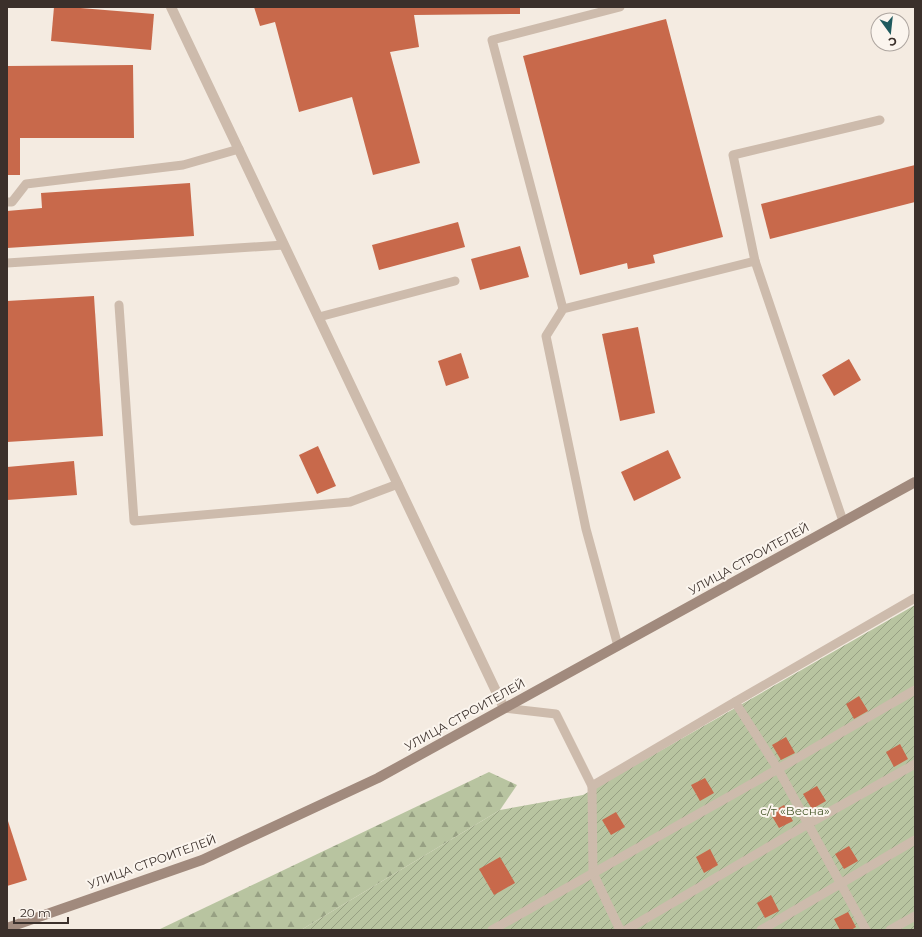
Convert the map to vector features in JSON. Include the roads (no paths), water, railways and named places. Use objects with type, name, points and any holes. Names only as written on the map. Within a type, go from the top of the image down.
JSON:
[{"type":"main road","name":"УЛИЦА СТРОИТЕЛЕЙ","points":[[7,928],[202,860],[378,778],[915,482]]},
{"type":"street","points":[[171,7],[504,708]]},
{"type":"lane","points":[[563,309],[492,40],[620,7]]},
{"type":"lane","points":[[843,521],[755,261],[733,155],[880,120]]},
{"type":"lane","points":[[7,202],[12,202],[26,184],[183,166],[239,149]]},
{"type":"lane","points":[[7,263],[284,245]]},
{"type":"lane","points":[[618,646],[586,529],[546,336],[563,309],[755,261]]},
{"type":"lane","points":[[319,317],[455,281]]},
{"type":"lane","points":[[119,305],[134,521],[350,502],[398,484]]},
{"type":"lane","points":[[592,786],[915,598]]},
{"type":"lane","points":[[492,930],[915,690]]},
{"type":"lane","points":[[734,702],[778,769],[866,930]]},
{"type":"lane","points":[[504,708],[556,714],[592,786],[593,873],[620,930]]},
{"type":"lane","points":[[626,930],[808,824],[915,764]]},
{"type":"lane","points":[[761,930],[915,840]]},
{"type":"lane","points":[[890,930],[915,916]]},
{"type":"park label","name":"с/т «Весна»","points":[[795,811]]}]
